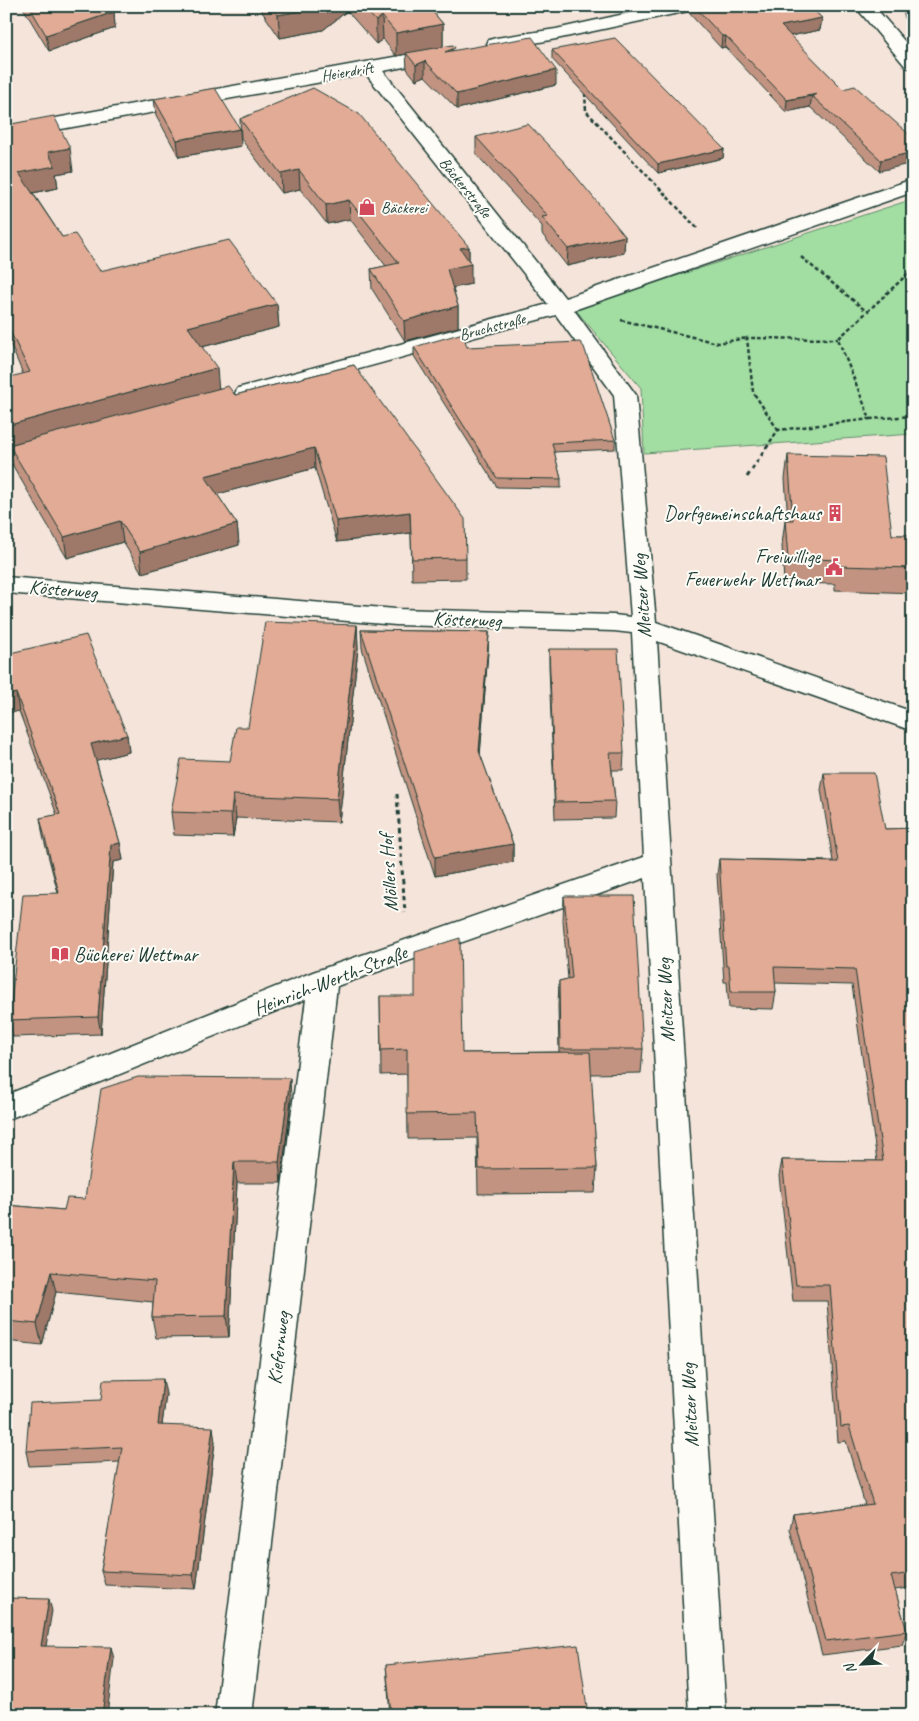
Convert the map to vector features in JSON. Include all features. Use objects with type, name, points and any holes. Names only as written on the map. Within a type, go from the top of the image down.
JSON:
[{"type":"street","name":"Heierdrift","points":[[6,133],[556,34],[688,6]]},
{"type":"street","points":[[864,6],[913,63]]},
{"type":"street","name":"Bäckerstraße","points":[[370,66],[561,307]]},
{"type":"street","name":"Bruchstraße","points":[[226,399],[561,307],[913,185]]},
{"type":"street","name":"Meitzer Weg","points":[[561,307],[625,395],[644,627],[708,1715]]},
{"type":"street","points":[[6,459],[64,443]]},
{"type":"street","name":"Kösterweg","points":[[6,585],[396,617],[614,623],[644,627],[913,722]]},
{"type":"street","name":"Heinrich-Werth-Straße","points":[[6,1108],[323,980],[657,863]]},
{"type":"street","name":"Kiefernweg","points":[[233,1715],[323,980]]},
{"type":"path","points":[[585,84],[586,111],[719,252]]},
{"type":"path","points":[[770,234],[866,311]]},
{"type":"path","points":[[561,307],[718,343],[747,338],[838,339],[913,269]]},
{"type":"path","points":[[747,338],[753,392],[778,430]]},
{"type":"path","points":[[838,339],[870,419]]},
{"type":"path","points":[[747,477],[778,430],[913,416]]},
{"type":"path","name":"Möllers Hof","points":[[397,794],[406,920],[419,946]]},
{"type":"green space","points":[[913,199],[913,434],[644,453],[641,388],[575,309]]},
{"type":"building","points":[[29,6],[105,6],[114,12],[46,35]]},
{"type":"building","points":[[272,6],[324,6],[278,15]]},
{"type":"building","points":[[362,6],[428,6],[443,24],[396,33],[382,16],[376,21]]},
{"type":"building","points":[[694,6],[809,6],[822,18],[781,26],[843,89],[855,86],[913,138],[913,152],[881,160],[812,96],[817,94],[787,100],[726,36],[722,36]]},
{"type":"building","points":[[532,37],[556,70],[457,94],[425,61],[416,65],[406,53],[453,45],[455,48],[445,52]]},
{"type":"building","points":[[615,38],[724,149],[658,164],[552,50]]},
{"type":"building","points":[[215,88],[240,129],[177,140],[154,99]]},
{"type":"building","points":[[313,88],[359,114],[469,247],[460,248],[471,264],[447,269],[458,306],[404,321],[371,269],[399,263],[349,200],[326,205],[299,170],[281,174],[240,119]]},
{"type":"building","points":[[54,116],[70,148],[48,152],[55,166],[19,173],[62,237],[75,234],[100,271],[229,240],[277,304],[188,327],[217,368],[6,426],[6,378],[30,372],[6,323],[6,125]]},
{"type":"building","points":[[528,124],[565,163],[625,236],[568,249],[542,217],[548,216],[476,137]]},
{"type":"building","points":[[463,333],[467,347],[580,342],[584,347],[615,440],[552,443],[561,479],[497,478],[414,347]]},
{"type":"building","points":[[354,365],[465,519],[466,558],[412,559],[410,512],[336,521],[314,448],[205,476],[237,524],[140,552],[120,521],[64,537],[9,445],[228,386],[235,395]]},
{"type":"building","name":"Dorfgemeinschaftshaus","points":[[788,455],[883,457],[892,535],[913,535],[913,568],[839,566],[838,560],[788,558],[785,520],[793,520]]},
{"type":"building","points":[[265,622],[357,625],[337,799],[233,795],[231,814],[171,812],[181,759],[230,761],[236,727],[248,727]]},
{"type":"building","points":[[361,630],[489,632],[479,751],[513,844],[435,857]]},
{"type":"building","points":[[86,635],[127,735],[91,744],[120,843],[111,845],[98,1017],[9,1020],[23,894],[59,893],[40,818],[60,814],[16,693],[6,696],[6,654]]},
{"type":"building","points":[[549,649],[618,649],[624,753],[610,753],[615,801],[555,802]]},
{"type":"building","points":[[824,773],[874,773],[885,829],[913,828],[913,1160],[911,1161],[913,1180],[913,1573],[891,1576],[907,1631],[826,1641],[793,1514],[873,1504],[849,1426],[841,1427],[830,1285],[796,1285],[782,1160],[883,1161],[855,969],[774,967],[776,992],[731,992],[729,966],[726,966],[719,859],[838,862]]},
{"type":"building","points":[[564,896],[634,896],[643,1049],[560,1049],[559,981],[572,978]]},
{"type":"building","points":[[460,938],[462,1053],[590,1052],[597,1168],[479,1169],[477,1113],[407,1114],[407,1049],[381,1050],[380,996],[415,996],[415,952]]},
{"type":"building","points":[[138,1077],[290,1078],[279,1162],[234,1162],[226,1316],[152,1317],[155,1281],[51,1272],[37,1324],[6,1321],[6,1205],[64,1210],[67,1198],[85,1199],[101,1089]]},
{"type":"building","points":[[163,1379],[158,1425],[213,1427],[193,1575],[101,1571],[122,1447],[26,1451],[30,1403],[101,1400],[103,1380]]},
{"type":"building","points":[[6,1598],[49,1599],[41,1646],[111,1647],[102,1715],[6,1715]]},
{"type":"building","points":[[578,1645],[588,1715],[391,1715],[386,1665]]},
{"type":"place","name":"Bäckerei","points":[[367,207]]},
{"type":"place","name":"Dorfgemeinschaftshaus","points":[[835,513]]},
{"type":"place","name":"Freiwillige Feuerwehr Wettmar","points":[[834,567]]},
{"type":"place","name":"Bücherei Wettmar","points":[[60,954]]}]
